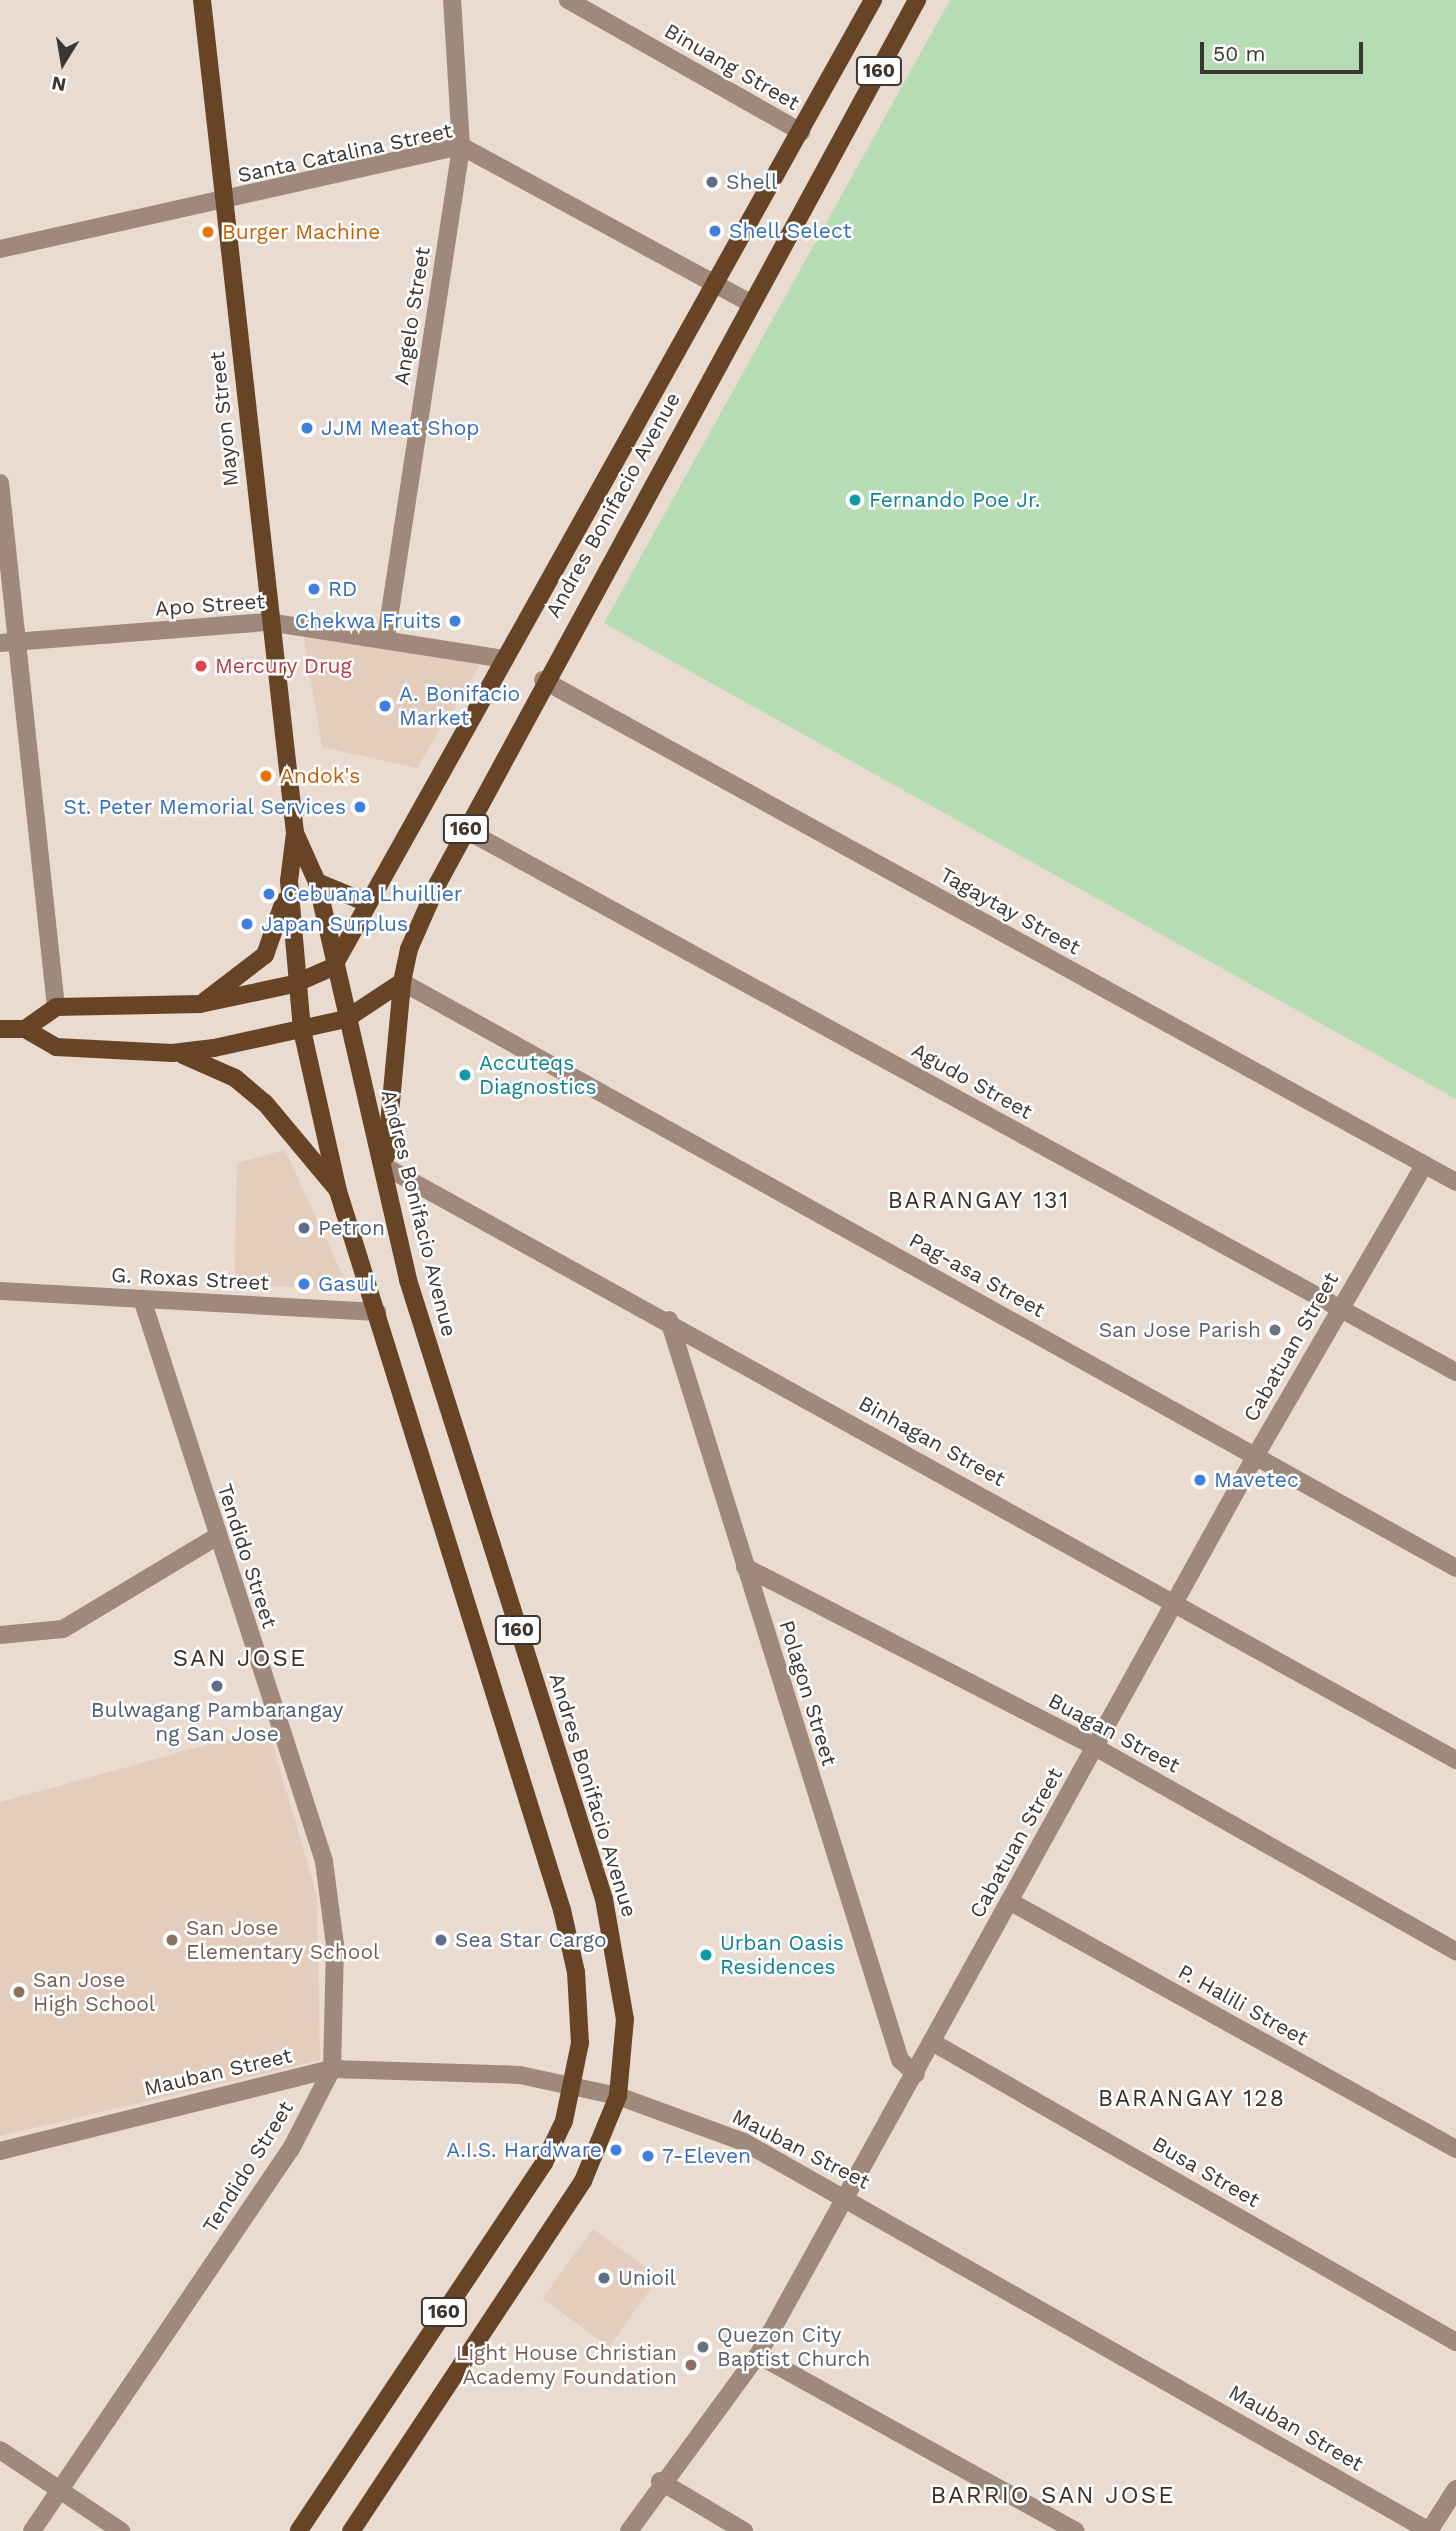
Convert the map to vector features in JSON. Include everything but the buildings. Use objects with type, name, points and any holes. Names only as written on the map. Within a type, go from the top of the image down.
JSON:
[{"type":"main road","name":"Mayon Street","points":[[202,0],[268,622],[295,832],[289,881],[294,984]]},
{"type":"main road","name":"Andres Bonifacio Avenue","points":[[351,2531],[562,2218],[596,2157],[618,2096],[625,2020],[604,1899],[408,1280],[384,1166],[333,967],[719,285],[873,0]]},
{"type":"main road","name":"Andres Bonifacio Avenue","points":[[384,1166],[402,982],[408,949],[543,680],[917,0]]},
{"type":"main road","name":"Mayon Street","points":[[295,832],[317,883],[333,967]]},
{"type":"main road","points":[[201,1004],[265,955],[289,881]]},
{"type":"main road","points":[[317,883],[358,899],[373,897]]},
{"type":"main road","points":[[25,1029],[56,1007],[201,1004],[294,984],[333,967]]},
{"type":"main road","points":[[172,1053],[302,1030],[346,1019],[402,982]]},
{"type":"main road","name":"160","points":[[294,984],[338,1191],[562,1910],[576,1972],[574,2086],[544,2164],[299,2531]]},
{"type":"main road","points":[[0,1029],[25,1029],[56,1047],[172,1053],[200,1059],[235,1078],[284,1124],[338,1191]]},
{"type":"street","name":"Angelo Street","points":[[386,638],[461,146],[452,0]]},
{"type":"street","name":"Binuang Street","points":[[568,0],[801,132]]},
{"type":"street","name":"Santa Catalina Street","points":[[0,249],[224,203],[461,146],[750,303]]},
{"type":"street","points":[[0,483],[9,643],[56,1007]]},
{"type":"street","name":"Apo Street","points":[[9,643],[268,622],[386,638],[505,659]]},
{"type":"street","name":"Tagaytay Street","points":[[543,680],[1456,1182]]},
{"type":"street","name":"Agudo Street","points":[[466,830],[1456,1372]]},
{"type":"street","name":"Pag-asa Street","points":[[402,982],[1456,1568]]},
{"type":"street","name":"Cabatuan Street","points":[[629,2531],[660,2481],[758,2355],[848,2198],[1174,1601],[1339,1308],[1424,1165]]},
{"type":"street","name":"Binhagan Street","points":[[384,1166],[669,1320],[1456,1760]]},
{"type":"street","name":"G. Roxas Street","points":[[0,1291],[377,1312]]},
{"type":"street","name":"Tendido Street","points":[[32,2531],[291,2150],[332,2069],[335,1945],[324,1861],[216,1537],[142,1299]]},
{"type":"street","name":"Polagon Street","points":[[669,1320],[900,2060],[916,2074]]},
{"type":"street","points":[[0,1635],[63,1629],[216,1537]]},
{"type":"street","name":"Buagan Street","points":[[745,1567],[1096,1747],[1456,1951]]},
{"type":"street","name":"P. Halili Street","points":[[1009,1901],[1456,2149]]},
{"type":"street","name":"Busa Street","points":[[932,2042],[1456,2342]]},
{"type":"street","name":"Mauban Street","points":[[0,2151],[332,2069],[520,2075],[618,2096],[744,2142],[848,2198],[1429,2531]]},
{"type":"street","points":[[758,2355],[1076,2531]]},
{"type":"street","points":[[0,2450],[121,2531]]},
{"type":"street","points":[[660,2481],[744,2531]]},
{"type":"street","points":[[1429,2531],[1456,2489]]},
{"type":"shaded area","name":"A. Bonifacio Market","points":[[303,633],[480,665],[417,768],[322,747]]},
{"type":"shaded area","points":[[285,1150],[350,1291],[234,1283],[237,1163]]},
{"type":"shaded area","name":"San Jose Elementary School","points":[[268,1728],[317,1896],[320,2060],[0,2136],[0,1802]]},
{"type":"shaded area","points":[[593,2229],[659,2277],[609,2347],[542,2299]]},
{"type":"green space","points":[[950,0],[1456,0],[1456,1099],[604,623]]},
{"type":"place","name":"Shell","points":[[712,182]]},
{"type":"place","name":"Shell Select","points":[[715,231]]},
{"type":"place","name":"Burger Machine","points":[[208,232]]},
{"type":"place","name":"JJM Meat Shop","points":[[307,428]]},
{"type":"place","name":"Fernando Poe Jr.","points":[[855,500]]},
{"type":"place","name":"RD","points":[[314,589]]},
{"type":"place","name":"Chekwa Fruits","points":[[455,621]]},
{"type":"place","name":"Mercury Drug","points":[[201,666]]},
{"type":"place","name":"A. Bonifacio Market","points":[[385,706]]},
{"type":"place","name":"Andok's","points":[[266,776]]},
{"type":"place","name":"St. Peter Memorial Services","points":[[360,807]]},
{"type":"place","name":"Cebuana Lhuillier","points":[[269,894]]},
{"type":"place","name":"Japan Surplus","points":[[247,924]]},
{"type":"place","name":"Accuteqs Diagnostics","points":[[465,1075]]},
{"type":"place","name":"Petron","points":[[304,1228]]},
{"type":"place","name":"Gasul","points":[[304,1284]]},
{"type":"place","name":"San Jose Parish","points":[[1275,1330]]},
{"type":"place","name":"Mavetec","points":[[1200,1480]]},
{"type":"place","name":"Bulwagang Pambarangay ng San Jose","points":[[217,1686]]},
{"type":"place","name":"San Jose Elementary School","points":[[172,1940]]},
{"type":"place","name":"Sea Star Cargo","points":[[441,1940]]},
{"type":"place","name":"Urban Oasis Residences","points":[[706,1955]]},
{"type":"place","name":"San Jose High School","points":[[19,1992]]},
{"type":"place","name":"A.I.S. Hardware","points":[[616,2150]]},
{"type":"place","name":"7-Eleven","points":[[648,2156]]},
{"type":"place","name":"Unioil","points":[[604,2278]]},
{"type":"place","name":"Quezon City Baptist Church","points":[[703,2347]]},
{"type":"place","name":"Light House Christian Academy Foundation","points":[[691,2365]]},
{"type":"district","name":"BARANGAY 131","points":[[979,1201]]},
{"type":"district","name":"SAN JOSE","points":[[240,1659]]},
{"type":"district","name":"BARANGAY 128","points":[[1192,2099]]},
{"type":"district","name":"BARRIO SAN JOSE","points":[[1053,2496]]}]
